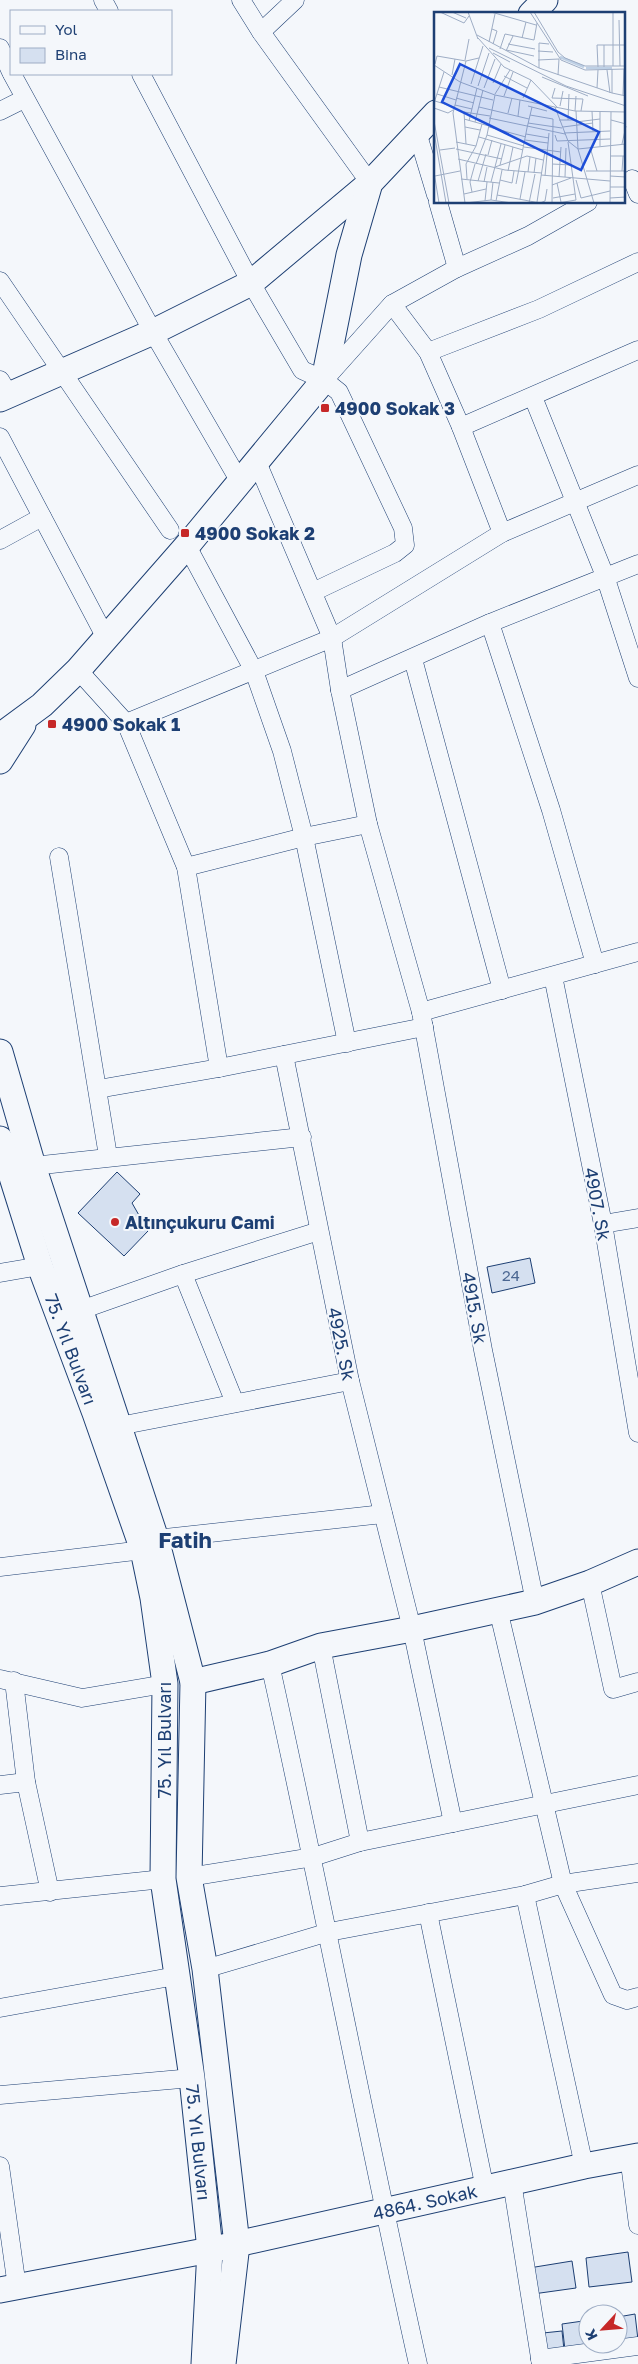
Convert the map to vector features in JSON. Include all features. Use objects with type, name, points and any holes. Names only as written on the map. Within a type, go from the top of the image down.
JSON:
[{"type":"main road","points":[[533,12],[545,0]]},
{"type":"main road","points":[[3,391],[62,370],[153,332],[251,283],[370,183],[434,115]]},
{"type":"main road","points":[[0,736],[28,717],[106,638],[179,538],[240,482],[324,380],[349,255],[370,183]]},
{"type":"main road","points":[[0,715],[70,676]]},
{"type":"main road","points":[[0,761],[28,717]]},
{"type":"main road","points":[[0,1052],[14,1168]]},
{"type":"main road","name":"75. Yıl Bulvarı","points":[[0,1139],[81,1310],[119,1426],[149,1545],[193,1682],[189,1877],[205,1969],[237,2244],[223,2364]]},
{"type":"main road","name":"75. Yıl Bulvarı","points":[[14,1168],[40,1266],[95,1413],[149,1545],[153,1598],[165,1684],[164,1879],[176,1976],[192,2078],[210,2250],[204,2364]]},
{"type":"main road","points":[[193,1682],[270,1664],[321,1646],[412,1629],[535,1602],[590,1583],[638,1562]]},
{"type":"main road","name":"4864. Sokak","points":[[8,2289],[210,2250],[633,2156]]},
{"type":"street","points":[[241,0],[261,32],[370,183]]},
{"type":"street","points":[[261,32],[295,0]]},
{"type":"street","points":[[0,48],[10,69]]},
{"type":"street","points":[[13,75],[24,99],[153,332],[240,482]]},
{"type":"street","points":[[142,75],[251,283],[302,370],[324,380],[339,392],[403,528],[405,545],[395,553],[313,592]]},
{"type":"street","points":[[0,111],[24,99]]},
{"type":"street","points":[[417,132],[434,188]]},
{"type":"street","points":[[439,204],[457,268]]},
{"type":"street","points":[[324,380],[392,304],[457,268],[528,236],[584,204]]},
{"type":"street","points":[[428,352],[539,309],[638,262]]},
{"type":"street","points":[[0,281],[179,538],[254,671],[282,751],[304,837],[347,1043]]},
{"type":"street","points":[[392,304],[428,352],[461,427],[502,534]]},
{"type":"street","points":[[461,427],[638,350]]},
{"type":"street","points":[[533,397],[605,576],[630,620],[638,678]]},
{"type":"street","points":[[0,437],[106,638]]},
{"type":"street","name":"4915. Sk","points":[[258,462],[332,638],[340,690],[368,824],[423,1020],[483,1350],[535,1602]]},
{"type":"street","points":[[126,723],[332,638],[502,534],[574,501],[638,475]]},
{"type":"street","points":[[0,540],[42,516]]},
{"type":"street","points":[[340,690],[490,623],[638,564]]},
{"type":"street","points":[[490,623],[551,810],[595,964]]},
{"type":"street","points":[[413,659],[502,990]]},
{"type":"street","points":[[70,676],[126,723],[186,867],[219,1068]]},
{"type":"street","points":[[186,867],[304,837],[368,824]]},
{"type":"street","points":[[59,857],[108,1156]]},
{"type":"street","points":[[98,1089],[347,1043],[423,1020],[502,990],[638,952]]},
{"type":"street","name":"4907. Sk","points":[[553,976],[603,1224],[638,1433]]},
{"type":"street","name":"4925. Sk","points":[[284,1055],[350,1381],[412,1629],[453,1823]]},
{"type":"street","points":[[14,1168],[108,1156],[302,1137]]},
{"type":"street","points":[[603,1224],[638,1218]]},
{"type":"street","points":[[81,1310],[183,1274],[319,1231]]},
{"type":"street","points":[[0,1273],[40,1266]]},
{"type":"street","points":[[183,1274],[235,1403]]},
{"type":"street","points":[[119,1426],[350,1381]]},
{"type":"street","points":[[0,1567],[383,1514]]},
{"type":"street","points":[[590,1583],[613,1689],[638,1682]]},
{"type":"street","points":[[498,1609],[563,1884],[613,1995],[627,2000],[638,1997]]},
{"type":"street","points":[[321,1646],[360,1842]]},
{"type":"street","points":[[270,1664],[313,1856],[384,2210],[418,2364]]},
{"type":"street","points":[[50,1892],[26,1782],[7,1680],[82,1698],[165,1684]]},
{"type":"street","points":[[0,1785],[26,1782]]},
{"type":"street","points":[[189,1877],[313,1856],[360,1842],[638,1785]]},
{"type":"street","points":[[205,1969],[328,1932],[525,1895],[563,1884],[638,1873]]},
{"type":"street","points":[[0,1896],[164,1879]]},
{"type":"street","points":[[525,1895],[584,2166]]},
{"type":"street","points":[[428,1913],[485,2189]]},
{"type":"street","points":[[0,2008],[176,1976]]},
{"type":"street","points":[[0,2095],[192,2078]]},
{"type":"street","points":[[633,2156],[638,2224]]},
{"type":"street","points":[[0,2166],[8,2289]]},
{"type":"street","points":[[512,2182],[540,2361],[638,2346]]},
{"type":"building","name":"Altınçukuru Cami","points":[[117,1172],[140,1194],[132,1203],[148,1231],[124,1256],[78,1213]]},
{"type":"building","points":[[530,1258],[535,1283],[492,1293],[487,1267]]},
{"type":"building","points":[[628,2252],[632,2282],[589,2287],[586,2258]]},
{"type":"building","points":[[572,2261],[576,2288],[533,2294],[529,2268]]},
{"type":"building","points":[[635,2314],[638,2340],[628,2342],[628,2315]]},
{"type":"building","points":[[578,2322],[578,2348],[565,2350],[562,2324]]},
{"type":"building","points":[[562,2331],[564,2350],[546,2353],[543,2333]]},
{"type":"place","name":"4900 Sokak 3","points":[[325,408]]},
{"type":"place","name":"4900 Sokak 2","points":[[185,533]]},
{"type":"place","name":"4900 Sokak 1","points":[[52,724]]},
{"type":"place","name":"Altınçukuru Cami","points":[[115,1222]]},
{"type":"district","name":"Fatih","points":[[185,1539]]}]
